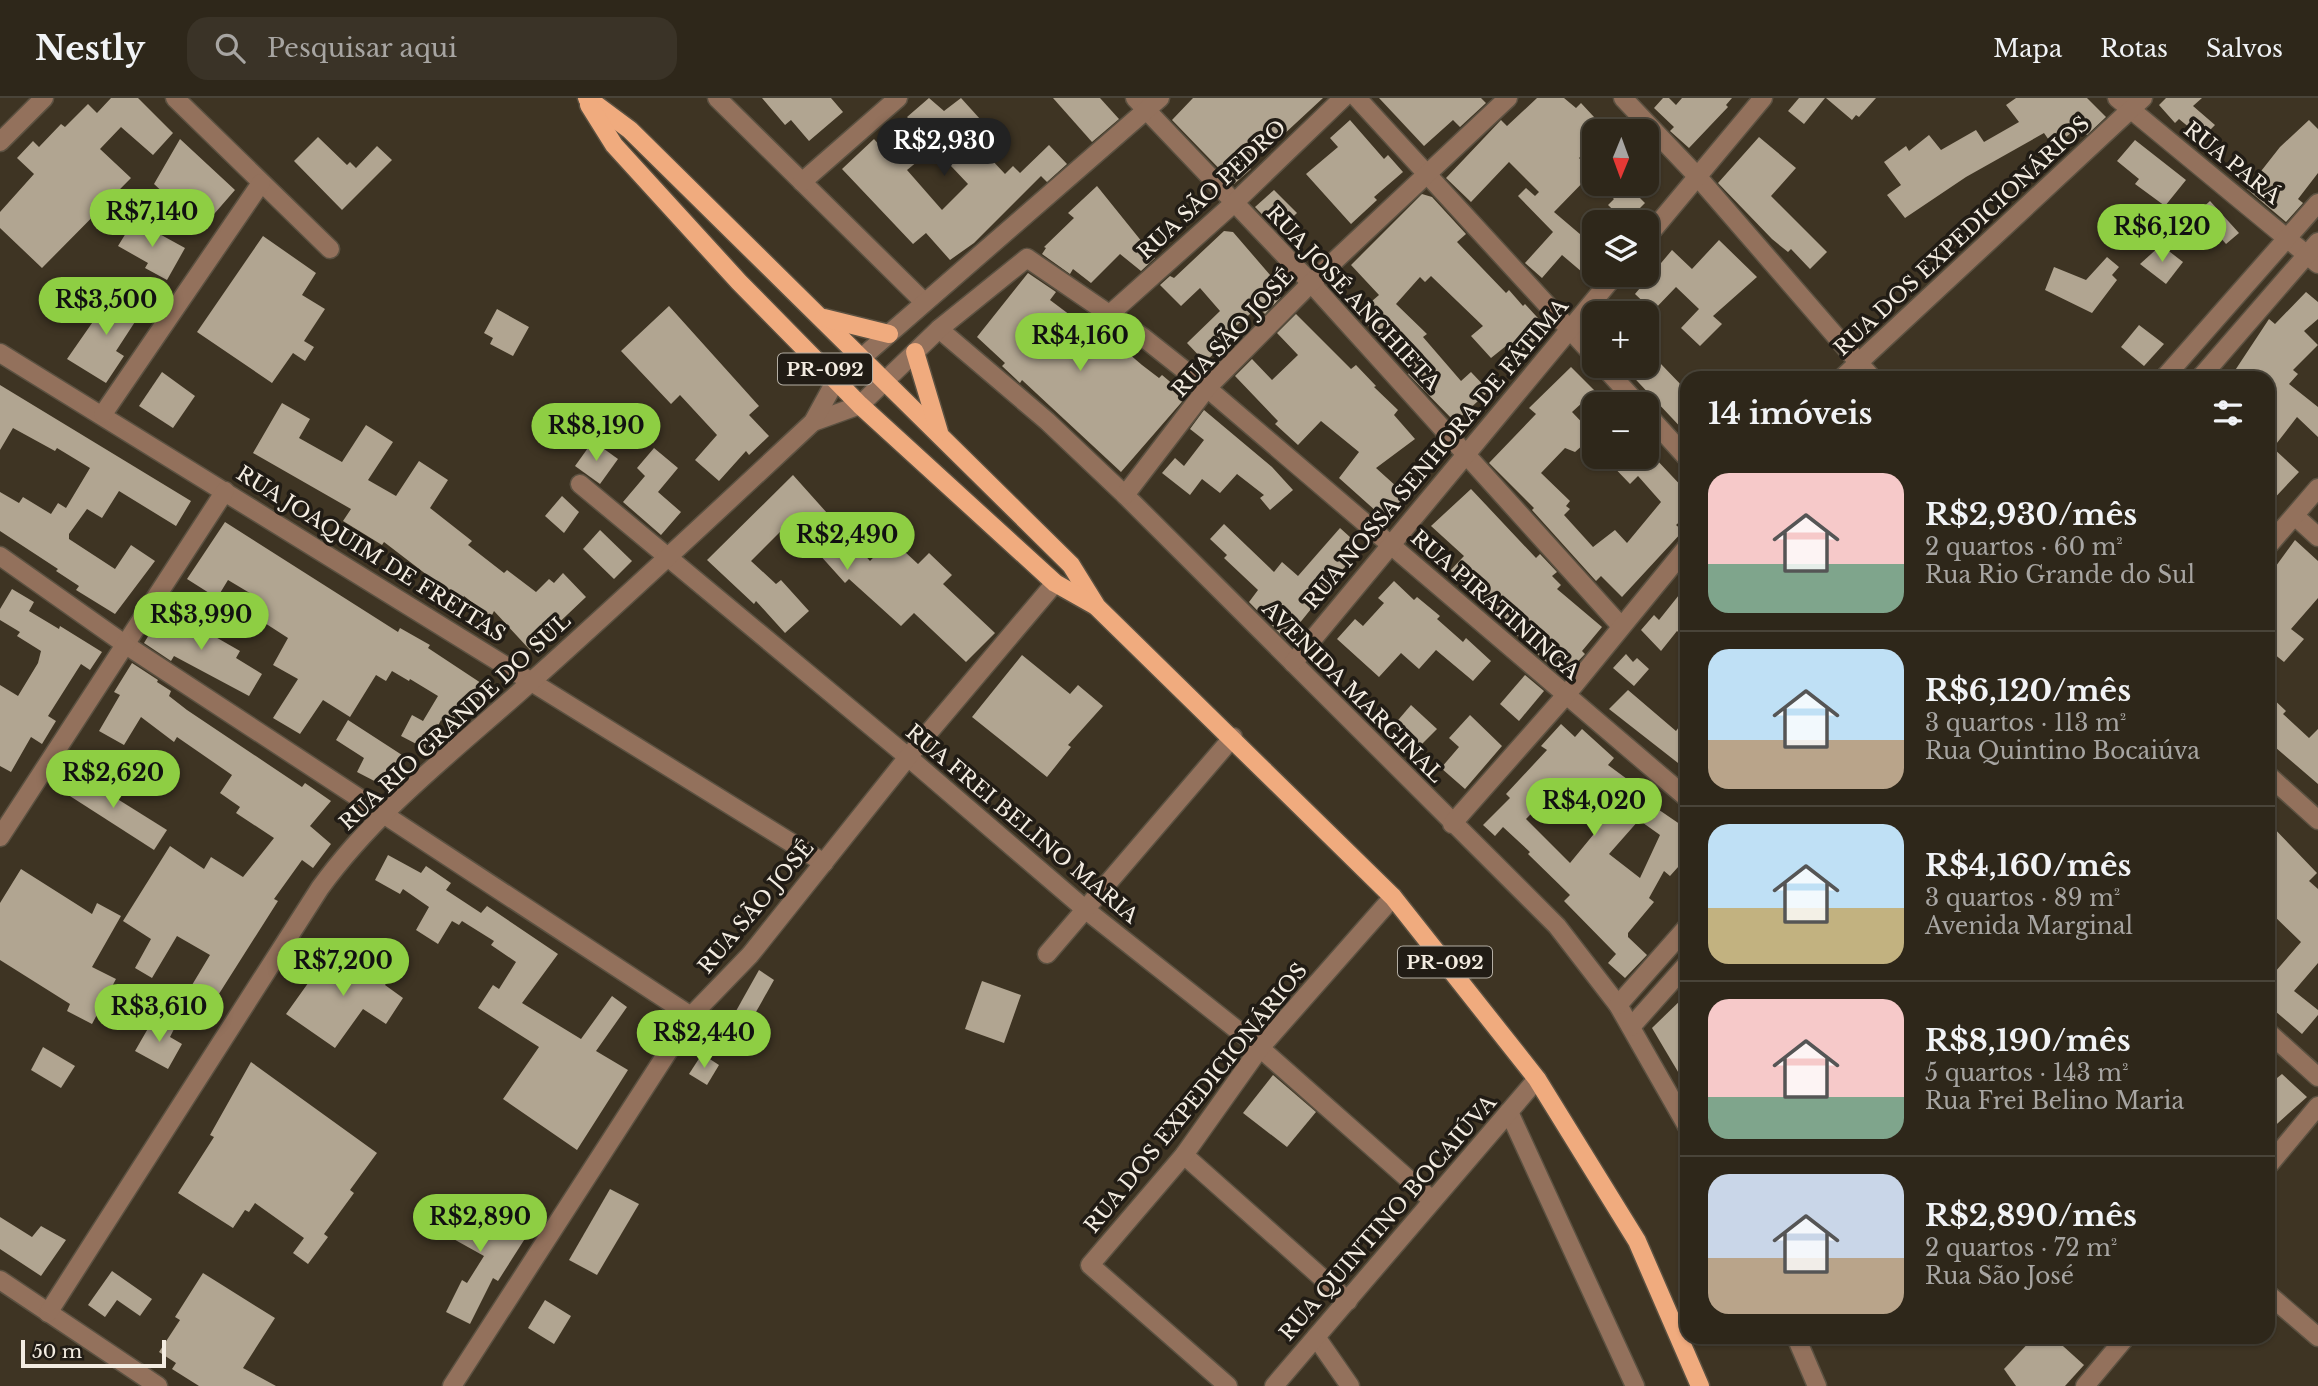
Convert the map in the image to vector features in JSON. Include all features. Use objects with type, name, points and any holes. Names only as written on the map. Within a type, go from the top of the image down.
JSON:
[{"type":"main road","name":"PR-092","points":[[585,98],[630,130],[884,382],[939,432],[1071,565],[1097,607]]},
{"type":"main road","name":"PR-092","points":[[585,98],[614,145],[739,282],[860,405],[1055,583],[1097,607],[1233,737],[1393,897],[1537,1079],[1637,1241],[1680,1340]]},
{"type":"main road","points":[[820,317],[889,334]]},
{"type":"main road","points":[[915,352],[939,432]]},
{"type":"main road","name":"PR-092","points":[[1682,1344],[1700,1386]]},
{"type":"street","points":[[0,142],[44,98]]},
{"type":"street","points":[[175,98],[330,248]]},
{"type":"street","points":[[717,98],[924,302]]},
{"type":"street","points":[[802,182],[898,98]]},
{"type":"street","name":"RUA SÃO PEDRO","points":[[1110,314],[1233,204],[1343,98]]},
{"type":"street","points":[[1357,98],[1582,342]]},
{"type":"street","name":"RUA SÃO JOSÉ","points":[[1125,495],[1207,388],[1311,283],[1508,98]]},
{"type":"street","points":[[1623,98],[1697,176],[1866,371]]},
{"type":"street","points":[[1659,222],[1763,98]]},
{"type":"street","name":"RUA PARÁ","points":[[2117,98],[2138,104],[2288,238],[2314,254]]},
{"type":"street","name":"RUA RIO GRANDE DO SUL","points":[[48,1313],[320,888],[385,813],[533,681],[813,422],[836,380],[1147,102]]},
{"type":"street","name":"RUA JOSÉ ANCHIETA","points":[[1147,102],[1233,204],[1311,283],[1620,625]]},
{"type":"street","name":"RUA DOS EXPEDICIONÁRIOS","points":[[1848,371],[2138,104]]},
{"type":"street","points":[[103,414],[261,183]]},
{"type":"street","points":[[2170,371],[2318,203]]},
{"type":"street","points":[[2206,371],[2314,254]]},
{"type":"street","name":"RUA PIRATININGA","points":[[939,328],[1027,258],[1110,314],[1207,388],[1680,792]]},
{"type":"street","name":"RUA NOSSA SENHORA DE FÁTIMA","points":[[1293,663],[1389,544],[1605,287]]},
{"type":"street","points":[[860,405],[939,328]]},
{"type":"street","name":"AVENIDA MARGINAL","points":[[939,328],[1047,421],[1125,495],[1557,926],[1618,1005],[1680,1114]]},
{"type":"street","name":"RUA JOAQUIM DE FREITAS","points":[[0,353],[103,414],[824,863]]},
{"type":"street","points":[[1614,378],[1627,392]]},
{"type":"street","name":"RUA RIO GRANDE DO SUL","points":[[813,422],[860,405]]},
{"type":"street","points":[[1659,427],[1680,450]]},
{"type":"street","name":"RUA FREI BELINO MARIA","points":[[580,485],[908,757],[1086,910],[1260,1048],[1432,1200]]},
{"type":"street","points":[[2275,538],[2318,488]]},
{"type":"street","points":[[0,837],[225,491]]},
{"type":"street","points":[[2295,516],[2318,537]]},
{"type":"street","points":[[0,555],[126,645],[691,1016]]},
{"type":"street","points":[[1452,824],[1566,695],[1620,625],[1680,555]]},
{"type":"street","name":"RUA SÃO JOSÉ","points":[[452,1386],[691,1016],[750,955],[908,757],[1055,583]]},
{"type":"street","points":[[1047,954],[1233,737]]},
{"type":"street","points":[[2275,781],[2318,820]]},
{"type":"street","name":"RUA DOS EXPEDICIONÁRIOS","points":[[1228,1386],[1090,1265],[1184,1154],[1260,1048],[1393,897]]},
{"type":"street","points":[[1618,1005],[1680,935]]},
{"type":"street","points":[[1631,1027],[1680,972]]},
{"type":"street","points":[[2275,1038],[2318,1077]]},
{"type":"street","name":"RUA QUINTINO BOCAIÚVA","points":[[1274,1386],[1537,1079]]},
{"type":"street","points":[[2275,1158],[2318,1106]]},
{"type":"street","points":[[1509,1112],[1635,1386]]},
{"type":"street","points":[[1184,1154],[1348,1301]]},
{"type":"street","points":[[0,1280],[158,1386]]},
{"type":"street","points":[[2275,1300],[2318,1337]]},
{"type":"street","points":[[1315,1337],[1350,1386]]},
{"type":"street","points":[[1799,1344],[1817,1386]]},
{"type":"street","points":[[2085,1386],[2120,1344]]},
{"type":"building","points":[[111,98],[138,98],[173,133],[153,155],[121,127],[100,149],[131,178],[42,268],[0,228],[0,212],[34,174],[17,158],[33,141],[39,147],[61,124],[65,127],[88,104],[97,113]]},
{"type":"building","points":[[762,98],[831,98],[843,112],[809,141],[791,120],[785,125]]},
{"type":"building","points":[[929,98],[944,111],[961,98],[990,130],[976,143],[1005,174],[1013,166],[1020,173],[1049,145],[1067,164],[1047,182],[1041,176],[974,243],[950,260],[926,233],[913,244],[842,169],[874,139],[881,147],[912,122],[907,117]],"holes":[[[934,148],[968,184],[942,210],[907,170]]]},
{"type":"building","points":[[1053,98],[1100,98],[1119,119],[1092,142]]},
{"type":"building","points":[[1193,98],[1323,98],[1282,136],[1279,132],[1245,162],[1251,169],[1234,184],[1172,120]]},
{"type":"building","points":[[1379,98],[1481,98],[1486,103],[1460,127],[1453,120],[1424,146]]},
{"type":"building","points":[[1537,98],[1564,98],[1576,108],[1581,103],[1596,119],[1582,119],[1582,155],[1579,158],[1582,161],[1582,183],[1554,212],[1582,236],[1582,272],[1562,255],[1542,278],[1525,263],[1553,232],[1518,196],[1526,188],[1535,196],[1539,192],[1509,162],[1471,202],[1446,178],[1501,120],[1507,126]]},
{"type":"building","points":[[1663,98],[1669,98],[1676,105],[1682,98],[1732,98],[1726,105],[1728,107],[1689,148],[1670,131],[1674,127],[1654,108]]},
{"type":"building","points":[[1799,98],[1825,98],[1804,124],[1788,111]]},
{"type":"building","points":[[1826,98],[1876,98],[1859,117],[1856,115],[1852,120]]},
{"type":"building","points":[[2016,98],[2087,98],[2106,117],[2087,135],[2080,127],[2053,146],[2044,133],[1966,177],[1905,218],[1887,195],[1901,185],[1884,162],[1906,146],[1909,151],[1929,135],[1941,150],[1976,130],[1984,142],[2019,122],[2006,105]]},
{"type":"building","points":[[2166,98],[2202,98],[2193,106],[2215,125],[2202,138],[2179,119],[2175,123],[2159,105]]},
{"type":"building","points":[[1350,120],[1384,159],[1388,155],[1403,172],[1374,197],[1377,200],[1351,224],[1306,174],[1338,147],[1330,138]]},
{"type":"building","points":[[2309,120],[2318,129],[2318,173],[2298,199],[2303,203],[2286,222],[2247,189],[2280,147]]},
{"type":"building","points":[[318,137],[347,165],[350,162],[356,168],[377,146],[392,160],[342,210],[294,161]]},
{"type":"building","points":[[1759,137],[1796,168],[1771,196],[1827,252],[1810,269],[1791,249],[1788,252],[1772,239],[1718,183]]},
{"type":"building","points":[[180,139],[235,190],[208,221],[172,190],[167,196],[154,184]]},
{"type":"building","points":[[2135,140],[2186,180],[2165,206],[2135,184],[2139,179],[2117,161]]},
{"type":"building","points":[[1097,186],[1155,258],[1141,271],[1120,254],[1091,283],[1073,269],[1070,274],[1042,254],[1046,248],[1044,247],[1074,218],[1068,213]]},
{"type":"building","points":[[1274,190],[1297,213],[1278,231],[1255,207]]},
{"type":"building","points":[[1422,194],[1432,197],[1466,234],[1457,242],[1506,293],[1509,290],[1548,329],[1521,353],[1511,342],[1491,358],[1471,336],[1483,326],[1431,276],[1425,282],[1420,277],[1396,304],[1427,334],[1423,337],[1461,381],[1471,372],[1489,391],[1455,422],[1408,374],[1412,371],[1357,314],[1379,295],[1351,265]]},
{"type":"building","points":[[1611,196],[1638,196],[1645,203],[1638,210],[1613,210],[1608,205],[1614,199]]},
{"type":"building","points":[[2210,201],[2239,233],[2226,244],[2219,236],[2206,248],[2185,224]]},
{"type":"building","points":[[134,220],[185,248],[167,280],[145,268],[148,263],[118,246]]},
{"type":"building","points":[[1224,231],[1233,232],[1283,290],[1278,294],[1281,297],[1265,314],[1258,307],[1218,342],[1222,346],[1205,362],[1187,343],[1220,311],[1200,288],[1181,306],[1160,285],[1170,276],[1174,278]]},
{"type":"building","points":[[263,236],[316,273],[302,295],[325,309],[304,341],[314,347],[305,361],[293,353],[272,383],[197,332]]},
{"type":"building","points":[[1719,240],[1757,277],[1713,316],[1722,324],[1700,346],[1681,328],[1699,309],[1676,287],[1659,305],[1659,301],[1642,301],[1635,294],[1641,287],[1659,287],[1659,265],[1672,250],[1692,269]]},
{"type":"building","points":[[2161,245],[2183,262],[2166,284],[2140,264]]},
{"type":"building","points":[[2107,257],[2119,267],[2112,275],[2117,280],[2092,313],[2045,290],[2054,267],[2086,280]]},
{"type":"building","points":[[1028,273],[1056,292],[1050,300],[1082,324],[1087,318],[1142,365],[1159,378],[1162,375],[1187,396],[1121,472],[1022,380],[1020,383],[1002,366],[1005,363],[977,337]]},
{"type":"building","points":[[115,290],[144,308],[116,351],[124,356],[106,383],[67,359]]},
{"type":"building","points":[[2306,292],[2318,302],[2318,319],[2304,331],[2318,345],[2293,370],[2298,374],[2289,384],[2318,407],[2318,437],[2297,417],[2275,445],[2275,371],[2235,371],[2269,319],[2275,324]]},
{"type":"building","points":[[669,306],[759,406],[749,415],[769,436],[749,455],[746,451],[719,481],[695,460],[717,435],[680,395],[671,404],[621,351]]},
{"type":"building","points":[[497,309],[529,327],[513,356],[490,344],[493,338],[484,333]]},
{"type":"building","points":[[1296,314],[1351,369],[1356,365],[1376,386],[1374,387],[1398,410],[1394,415],[1415,439],[1376,468],[1407,496],[1386,520],[1339,478],[1359,452],[1321,421],[1298,445],[1275,424],[1278,421],[1235,376],[1252,359],[1272,380],[1298,355],[1277,333]]},
{"type":"building","points":[[2139,325],[2164,344],[2144,366],[2121,347]]},
{"type":"building","points":[[1660,363],[1680,384],[1680,427],[1659,404],[1659,392],[1647,392],[1634,378],[1659,378]]},
{"type":"building","points":[[1571,367],[1595,391],[1582,392],[1582,403],[1572,412],[1582,422],[1582,446],[1575,452],[1565,448],[1541,473],[1570,501],[1566,506],[1570,509],[1564,515],[1593,547],[1615,530],[1627,543],[1661,502],[1638,476],[1630,484],[1616,469],[1659,469],[1659,462],[1680,485],[1680,521],[1676,525],[1680,528],[1680,534],[1622,597],[1601,576],[1596,581],[1532,510],[1534,508],[1489,463],[1536,414],[1529,408]]},
{"type":"building","points":[[162,372],[195,396],[173,428],[139,406]]},
{"type":"building","points":[[0,385],[191,501],[176,526],[119,491],[102,518],[87,509],[69,534],[69,539],[115,569],[131,545],[155,561],[115,614],[76,590],[79,586],[56,571],[58,569],[0,531],[0,492],[19,503],[23,497],[51,514],[58,503],[66,508],[90,468],[57,448],[55,451],[13,428],[0,450]]},
{"type":"building","points":[[282,403],[310,419],[299,438],[342,462],[366,425],[393,442],[368,480],[396,496],[419,461],[448,480],[430,508],[472,541],[468,545],[504,573],[507,570],[536,592],[549,579],[554,583],[563,573],[586,597],[530,650],[494,611],[491,617],[464,596],[461,601],[384,542],[382,545],[343,521],[351,509],[253,453]]},
{"type":"building","points":[[1204,410],[1272,467],[1293,490],[1270,510],[1260,498],[1264,495],[1237,474],[1220,493],[1202,479],[1190,495],[1162,473],[1175,458],[1184,466],[1204,440],[1190,429]]},
{"type":"building","points":[[593,441],[618,459],[600,484],[575,466]]},
{"type":"building","points":[[654,448],[678,468],[658,492],[681,512],[661,535],[623,502],[645,476],[637,468]]},
{"type":"building","points":[[2275,450],[2299,472],[2275,498]]},
{"type":"building","points":[[793,475],[870,561],[891,539],[918,564],[929,553],[952,575],[943,584],[995,633],[966,662],[914,613],[901,626],[849,579],[845,583],[792,524],[788,524],[751,561],[776,584],[781,580],[809,611],[785,633],[756,601],[754,604],[707,560]]},
{"type":"building","points":[[1471,489],[1536,558],[1540,554],[1557,572],[1552,576],[1561,585],[1557,589],[1602,627],[1582,651],[1585,654],[1563,677],[1448,573],[1464,556],[1431,526]]},
{"type":"building","points":[[562,496],[579,512],[564,533],[545,516]]},
{"type":"building","points":[[225,522],[398,632],[400,628],[430,645],[428,648],[487,687],[476,705],[467,699],[451,725],[441,720],[426,749],[401,736],[412,715],[423,721],[438,696],[392,671],[386,681],[376,675],[350,717],[323,700],[300,734],[273,718],[298,679],[273,665],[288,638],[251,614],[260,599],[228,580],[217,598],[187,579]]},
{"type":"building","points":[[1224,524],[1274,572],[1282,562],[1298,576],[1340,528],[1361,547],[1286,640],[1249,602],[1258,590],[1224,558],[1227,555],[1210,539]]},
{"type":"building","points":[[600,530],[632,561],[614,579],[583,549]]},
{"type":"building","points":[[2295,540],[2318,561],[2318,598],[2291,629],[2304,639],[2284,662],[2275,655],[2275,567]]},
{"type":"building","points":[[1394,581],[1414,600],[1417,597],[1440,616],[1437,619],[1463,642],[1466,638],[1491,661],[1473,681],[1436,650],[1419,669],[1401,653],[1379,677],[1337,639],[1355,619],[1363,626],[1384,603],[1378,598]]},
{"type":"building","points":[[12,589],[34,602],[29,611],[59,629],[60,626],[102,652],[90,670],[81,664],[48,716],[56,721],[42,744],[31,737],[11,772],[0,766],[0,685],[18,696],[38,663],[41,651],[17,636],[20,632],[0,620],[0,609]]},
{"type":"building","points":[[1680,594],[1680,633],[1677,631],[1661,651],[1641,630],[1654,615],[1659,620]]},
{"type":"building","points":[[165,608],[240,651],[236,658],[262,674],[249,696],[174,656],[171,661],[144,643]]},
{"type":"building","points":[[1626,654],[1633,662],[1637,658],[1649,669],[1634,686],[1613,668]]},
{"type":"building","points":[[1022,655],[1070,694],[1078,685],[1103,706],[1068,745],[1071,747],[1047,777],[972,717]]},
{"type":"building","points":[[132,663],[171,691],[169,696],[187,710],[302,787],[305,783],[331,801],[310,826],[331,844],[313,868],[302,860],[274,899],[278,901],[210,1008],[186,995],[210,955],[177,936],[152,978],[135,968],[151,939],[123,921],[170,846],[204,869],[211,857],[243,877],[274,838],[236,813],[240,807],[220,793],[232,775],[177,737],[174,742],[141,717],[124,745],[99,731],[120,695],[114,692]]},
{"type":"building","points":[[1525,675],[1544,691],[1519,721],[1500,704]]},
{"type":"building","points":[[1628,690],[1676,731],[1680,726],[1680,765],[1609,709]]},
{"type":"building","points":[[2275,701],[2286,711],[2283,714],[2309,738],[2318,729],[2318,784],[2275,747]]},
{"type":"building","points":[[1411,705],[1437,729],[1418,748],[1393,726]]},
{"type":"building","points":[[1470,715],[1502,746],[1465,789],[1441,768],[1459,747],[1449,738]]},
{"type":"building","points":[[348,720],[402,755],[386,787],[357,772],[364,758],[336,740]]},
{"type":"building","points":[[1561,724],[1575,737],[1582,729],[1614,758],[1608,765],[1650,796],[1646,801],[1680,824],[1680,865],[1670,876],[1664,871],[1649,898],[1654,902],[1628,933],[1628,937],[1647,955],[1625,978],[1608,963],[1616,954],[1564,901],[1570,895],[1503,827],[1495,836],[1483,825],[1510,798],[1506,794],[1547,750],[1541,746]],"holes":[[[1599,781],[1621,801],[1570,863],[1526,819],[1562,782],[1583,799]],[[1639,820],[1660,835],[1640,878],[1609,854]]]},
{"type":"building","points":[[71,770],[167,830],[154,850],[59,789]]},
{"type":"building","points":[[2275,829],[2317,873],[2309,881],[2318,889],[2318,963],[2294,991],[2318,1010],[2318,1015],[2302,1034],[2275,1011],[2275,972],[2301,942],[2275,917]]},
{"type":"building","points":[[388,855],[421,873],[426,866],[451,883],[446,890],[481,913],[487,906],[558,954],[522,1003],[581,1039],[612,996],[627,1007],[596,1051],[628,1070],[577,1150],[503,1099],[539,1047],[478,1008],[493,985],[499,989],[516,962],[491,945],[494,941],[462,921],[459,925],[452,921],[438,944],[416,930],[429,907],[403,889],[400,894],[375,880]]},
{"type":"building","points":[[21,869],[92,914],[97,903],[121,916],[92,967],[116,979],[92,1024],[67,1011],[70,1004],[0,960],[0,903]]},
{"type":"building","points":[[325,950],[358,972],[366,959],[392,975],[385,985],[403,998],[386,1024],[363,1009],[335,1048],[286,1014],[316,972],[312,969]]},
{"type":"building","points":[[759,970],[774,980],[743,1035],[727,1027]]},
{"type":"building","points":[[982,981],[1021,995],[1004,1043],[965,1029]]},
{"type":"building","points":[[1680,1001],[1680,1075],[1652,1028]]},
{"type":"building","points":[[154,1018],[174,1029],[170,1037],[182,1044],[168,1069],[135,1051]]},
{"type":"building","points":[[43,1047],[75,1066],[61,1088],[31,1070]]},
{"type":"building","points":[[702,1054],[719,1065],[707,1085],[689,1074]]},
{"type":"building","points":[[251,1062],[377,1153],[350,1190],[354,1193],[324,1234],[328,1237],[308,1264],[293,1253],[304,1238],[255,1203],[249,1212],[245,1210],[233,1228],[178,1193],[214,1137],[210,1135]]},
{"type":"building","points":[[2282,1074],[2307,1097],[2275,1126],[2275,1076],[2277,1078]]},
{"type":"building","points":[[1273,1075],[1316,1112],[1287,1147],[1243,1113]]},
{"type":"building","points":[[610,1189],[639,1204],[597,1275],[569,1260]]},
{"type":"building","points":[[461,1197],[526,1237],[498,1281],[493,1278],[470,1324],[446,1312],[462,1280],[467,1283],[484,1256],[441,1232]]},
{"type":"building","points":[[0,1217],[32,1237],[41,1226],[66,1240],[41,1276],[0,1249]]},
{"type":"building","points":[[112,1271],[152,1299],[140,1316],[117,1300],[105,1317],[88,1305]]},
{"type":"building","points":[[203,1273],[275,1318],[243,1368],[276,1386],[199,1386],[172,1369],[176,1363],[159,1352],[180,1320],[175,1317]]},
{"type":"building","points":[[545,1300],[571,1316],[554,1344],[528,1328]]},
{"type":"building","points":[[2027,1344],[2061,1344],[2084,1365],[2065,1386],[2016,1386],[2004,1369]]}]
